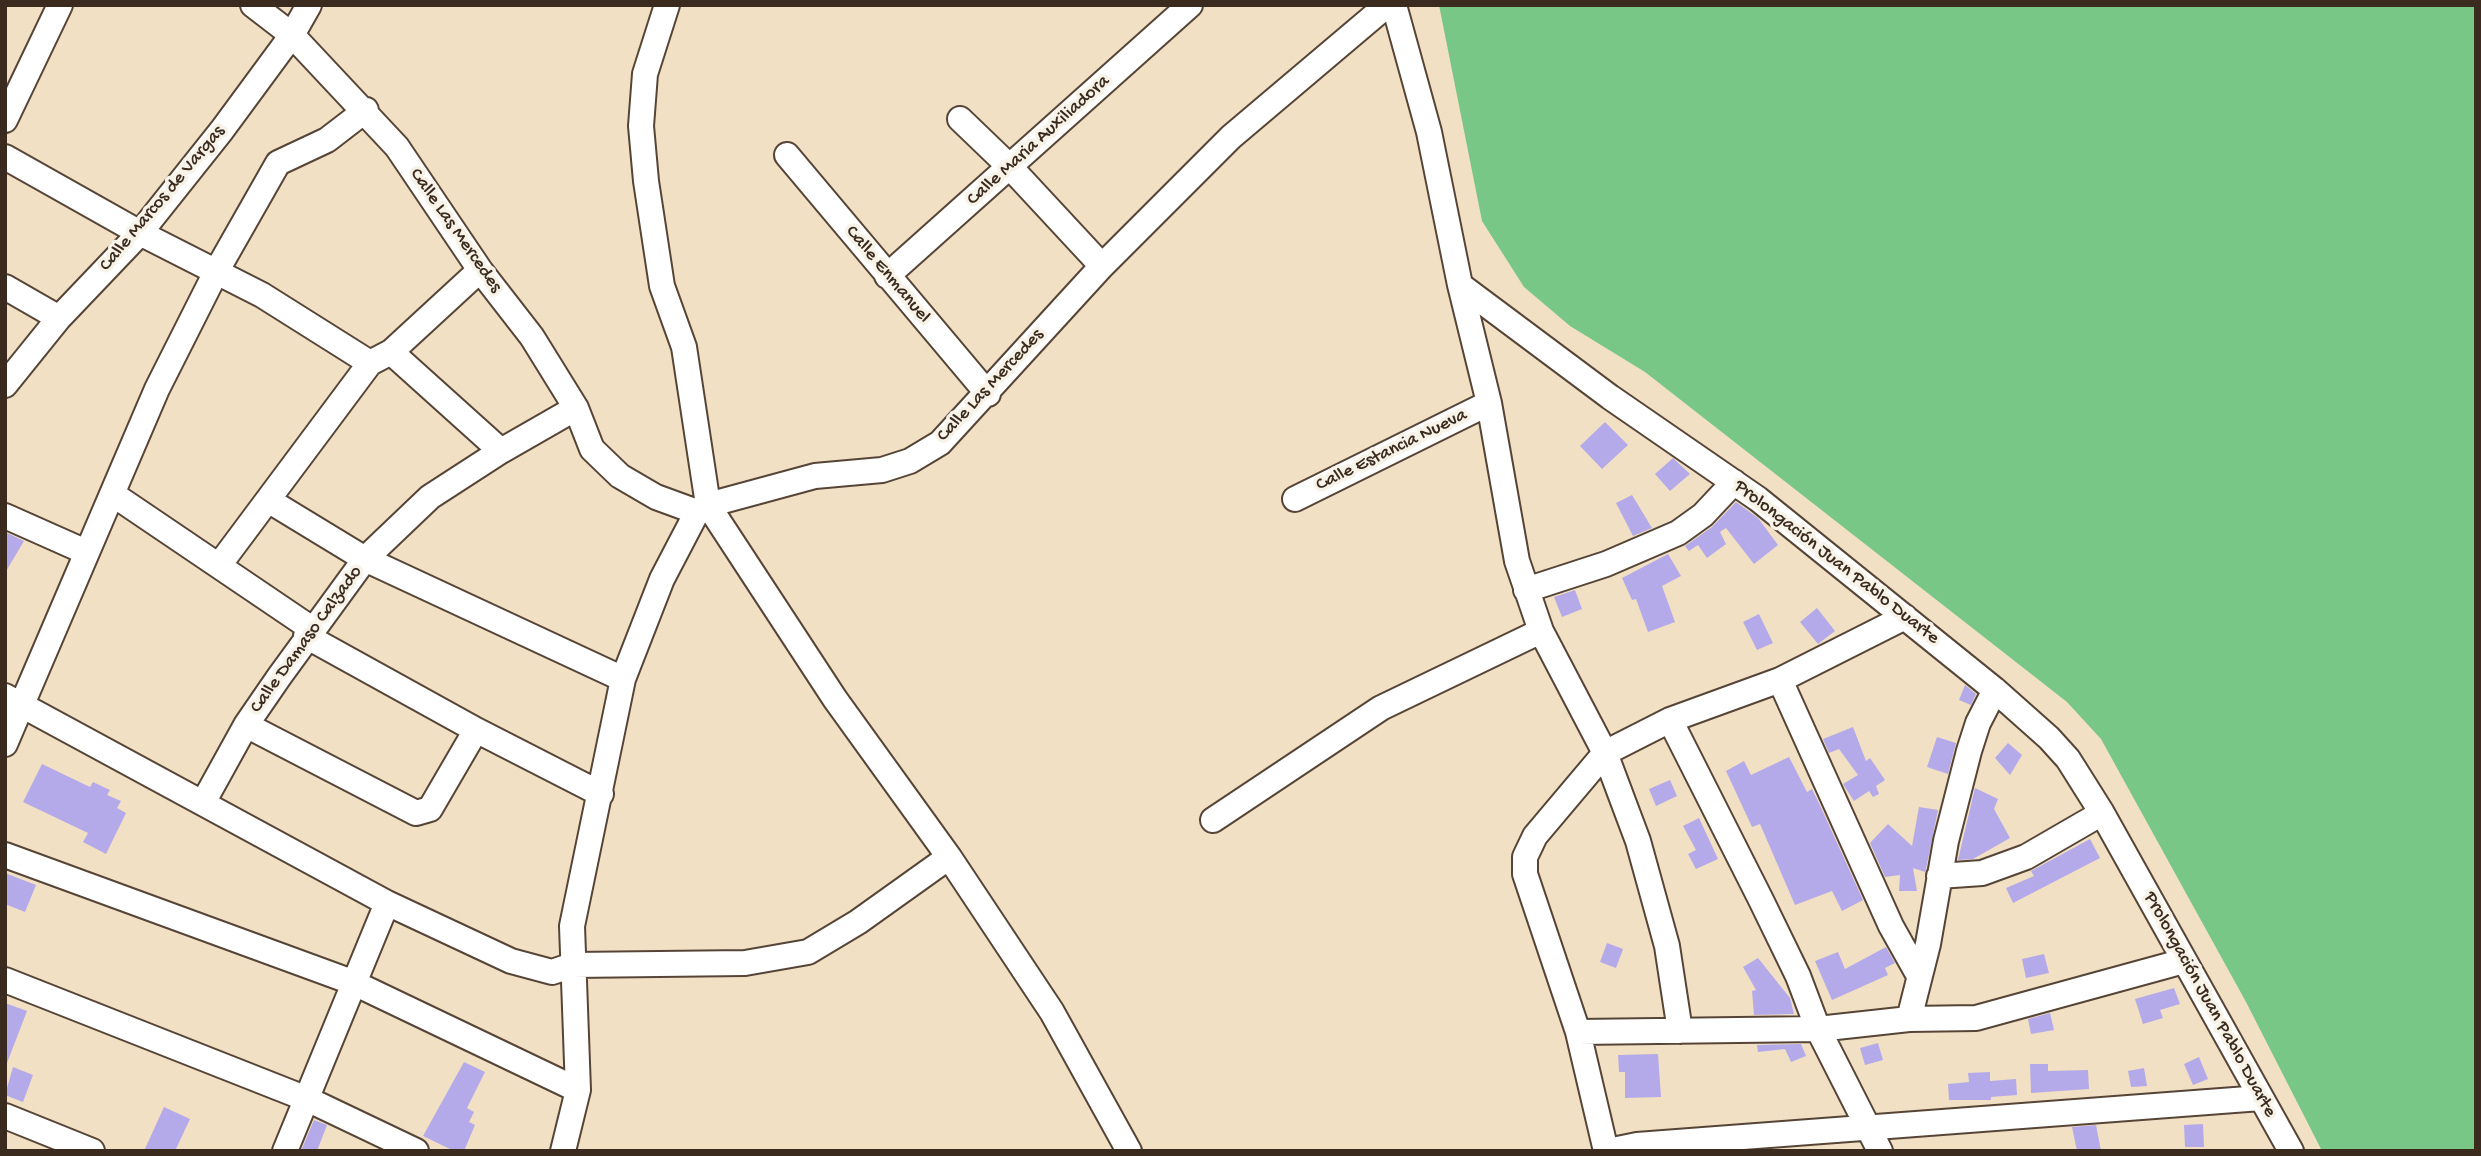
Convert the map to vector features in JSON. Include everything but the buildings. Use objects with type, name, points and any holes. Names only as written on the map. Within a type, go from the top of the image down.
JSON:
[{"type":"street","points":[[5,120],[61,5]]},
{"type":"street","name":"Calle Las Mercedes","points":[[253,5],[292,34],[366,110],[397,147],[480,270],[532,337],[576,408],[593,449],[620,476],[656,497],[703,508],[816,476],[882,470],[910,461],[940,443],[988,394],[1102,266],[1231,137],[1387,5]]},
{"type":"street","name":"Calle Marcos de Vargas","points":[[5,385],[59,318],[140,233],[292,34],[309,5]]},
{"type":"street","points":[[667,5],[645,74],[641,126],[662,286],[684,347],[703,508],[835,699],[949,857],[1052,1012],[1129,1151]]},
{"type":"street","name":"Calle Maria Auxiliadora","points":[[887,276],[1190,5]]},
{"type":"street","points":[[1394,5],[1429,132],[1460,285],[1489,403],[1517,561],[1541,631],[1605,753],[1638,841],[1667,946],[1681,1031]]},
{"type":"street","points":[[5,744],[15,701],[114,495],[157,389],[216,272],[278,163],[327,140],[366,110]]},
{"type":"street","points":[[960,119],[1012,167],[1102,266]]},
{"type":"street","name":"Calle Enmanuel","points":[[787,155],[988,394]]},
{"type":"street","points":[[5,157],[140,233],[381,357],[501,451]]},
{"type":"street","points":[[220,564],[381,357],[480,270]]},
{"type":"street","name":"Prolongación Juan Pablo Duarte","points":[[1460,285],[1610,397],[1734,482],[1995,690],[2068,759],[2102,813],[2291,1151]]},
{"type":"street","points":[[5,287],[59,318]]},
{"type":"street","name":"Calle Estancia Nueva","points":[[1295,499],[1489,403]]},
{"type":"street","name":"Calle Damaso Calzado","points":[[204,801],[246,725],[309,632],[365,559],[430,497],[501,451],[576,408]]},
{"type":"street","points":[[1526,590],[1606,564],[1678,533],[1703,515],[1734,482]]},
{"type":"street","points":[[114,495],[220,564],[309,632],[476,730],[601,794]]},
{"type":"street","points":[[268,500],[365,559],[623,679]]},
{"type":"street","points":[[564,1151],[578,1090],[572,926],[623,679],[662,579],[703,508]]},
{"type":"street","points":[[5,516],[86,552]]},
{"type":"street","points":[[1905,617],[1780,680],[1670,720],[1605,753],[1535,836],[1524,866],[1578,1032],[1607,1151],[1637,1145],[2261,1098]]},
{"type":"street","points":[[1213,820],[1381,708],[1541,631]]},
{"type":"street","points":[[1780,680],[1886,914],[1919,976]]},
{"type":"street","points":[[1909,1019],[1928,944],[1939,876],[1969,751],[1995,690]]},
{"type":"street","points":[[15,701],[204,801],[387,903],[511,961],[552,972],[573,965],[745,963],[808,952],[858,922],[949,857]]},
{"type":"street","points":[[1670,720],[1798,976],[1818,1029],[1880,1151]]},
{"type":"street","points":[[246,725],[416,813],[430,809],[476,730]]},
{"type":"street","points":[[1939,876],[1982,873],[2026,856],[2102,813]]},
{"type":"street","points":[[5,855],[352,982],[578,1090]]},
{"type":"street","points":[[285,1151],[352,982],[387,903]]},
{"type":"street","points":[[1578,1032],[1818,1029],[1909,1019],[1976,1018],[2000,1014],[2184,961]]},
{"type":"street","points":[[5,980],[307,1100],[415,1151]]},
{"type":"street","points":[[5,1116],[92,1151]]},
{"type":"green space","points":[[1439,5],[2476,5],[2476,1151],[2322,1151],[2246,1002],[2101,739],[2067,702],[1645,372],[1570,326],[1524,287],[1482,221]]}]
